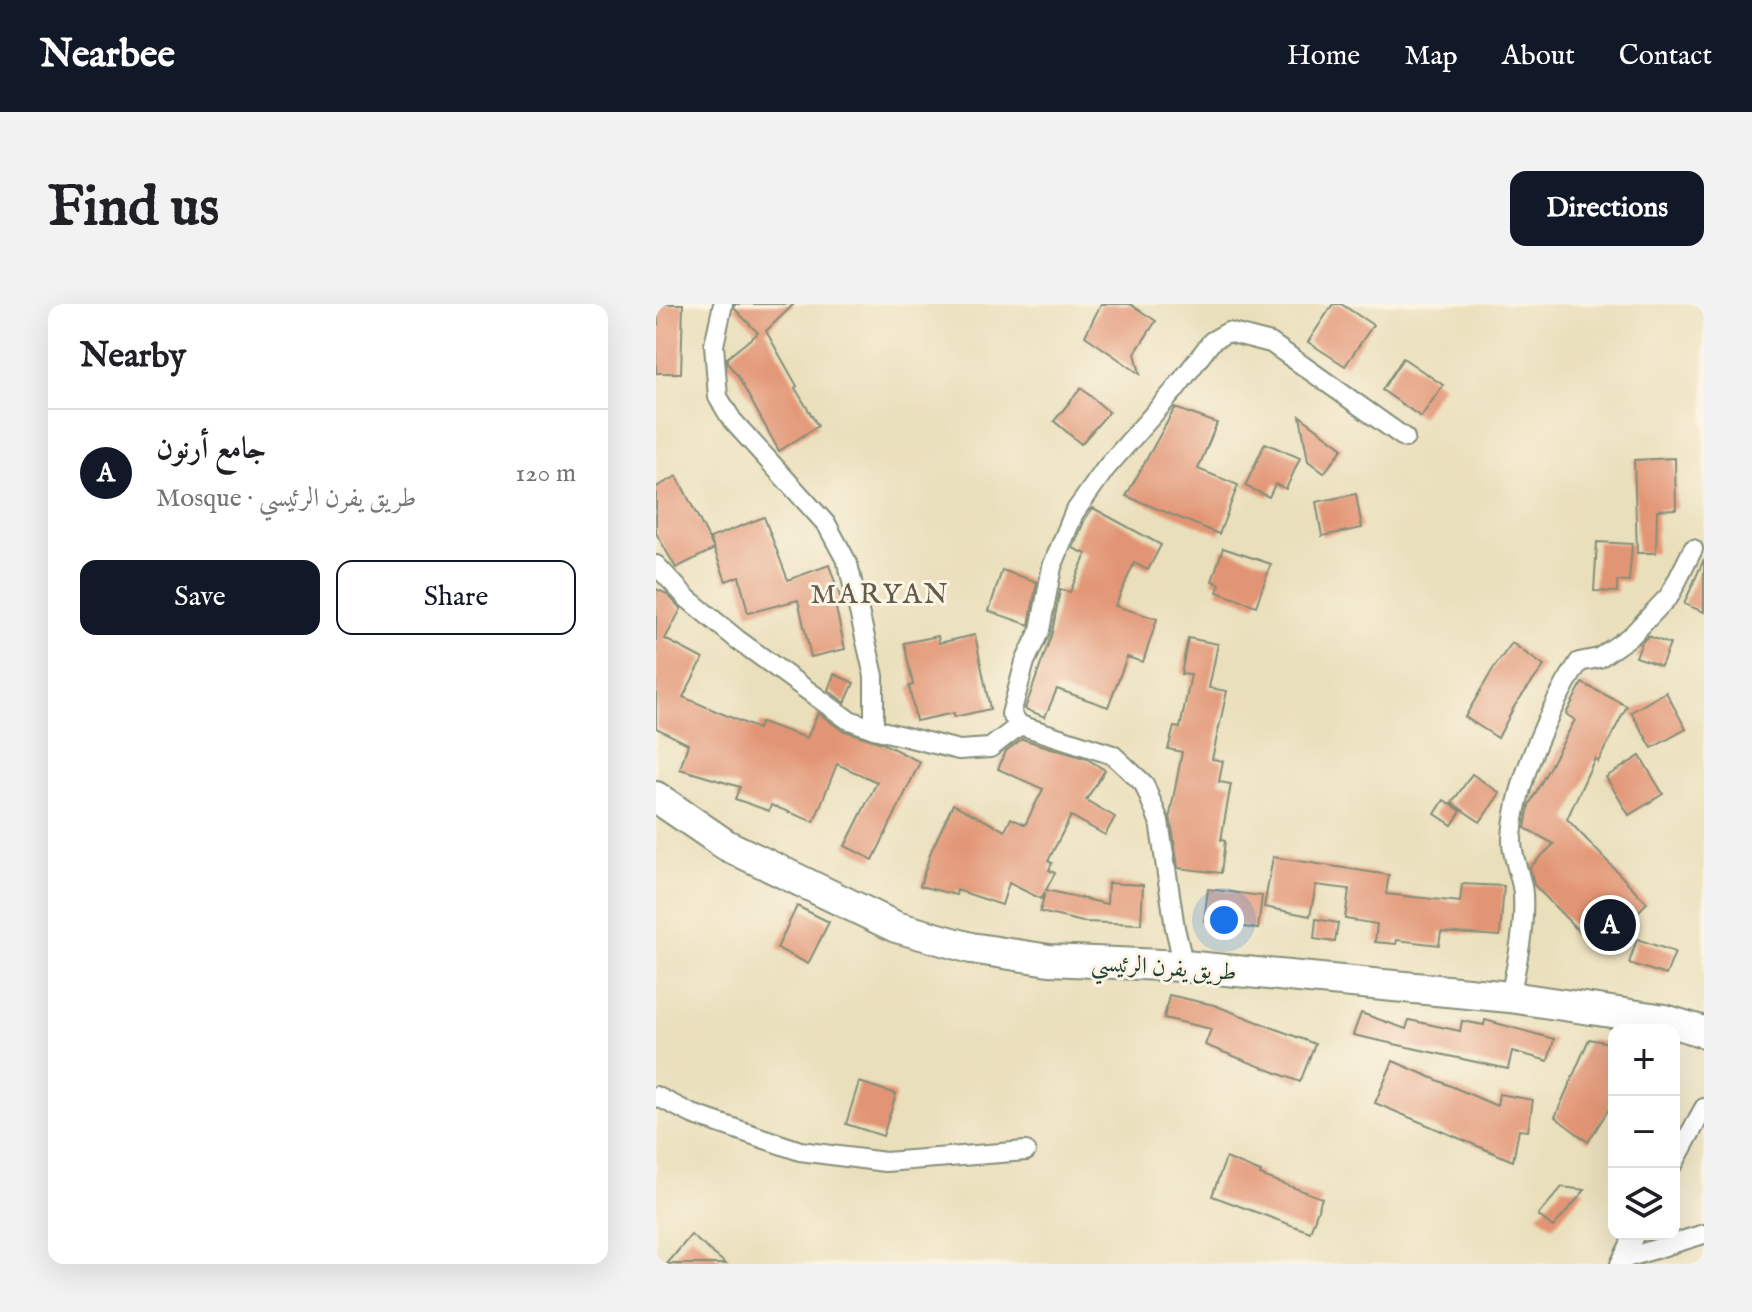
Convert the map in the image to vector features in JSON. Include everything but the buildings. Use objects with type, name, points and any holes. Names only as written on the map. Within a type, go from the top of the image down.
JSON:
[{"type":"main road","name":"طريق يفرن الرئيسي","points":[[656,797],[726,845],[896,927],[971,948],[1049,960],[1184,966],[1510,997],[1665,1020],[1704,1032]]},
{"type":"street","points":[[723,304],[714,345],[718,397],[732,420],[827,525],[848,564],[874,676],[874,729]]},
{"type":"street","points":[[1184,966],[1175,928],[1159,821],[1144,784],[1113,755],[1020,725],[1011,714],[1025,662],[1040,630],[1052,567],[1074,513],[1106,468],[1173,392],[1212,341],[1228,332],[1271,343],[1405,438]]},
{"type":"street","points":[[1510,997],[1521,946],[1523,892],[1511,841],[1520,793],[1542,733],[1564,685],[1579,662],[1599,658],[1632,635],[1670,595],[1693,549]]},
{"type":"street","points":[[656,565],[688,599],[738,640],[847,719],[874,729],[959,750],[990,748],[1020,725]]},
{"type":"street","points":[[656,1096],[692,1114],[800,1151],[885,1162],[1026,1151]]},
{"type":"street","points":[[1680,1152],[1704,1108]]},
{"type":"street","points":[[1621,1261],[1704,1234]]},
{"type":"street","points":[[1621,1261],[1632,1240]]},
{"type":"place","name":"جامع أرنون","points":[[1610,925]]},
{"type":"district","name":"MARYAN","points":[[880,593]]}]
